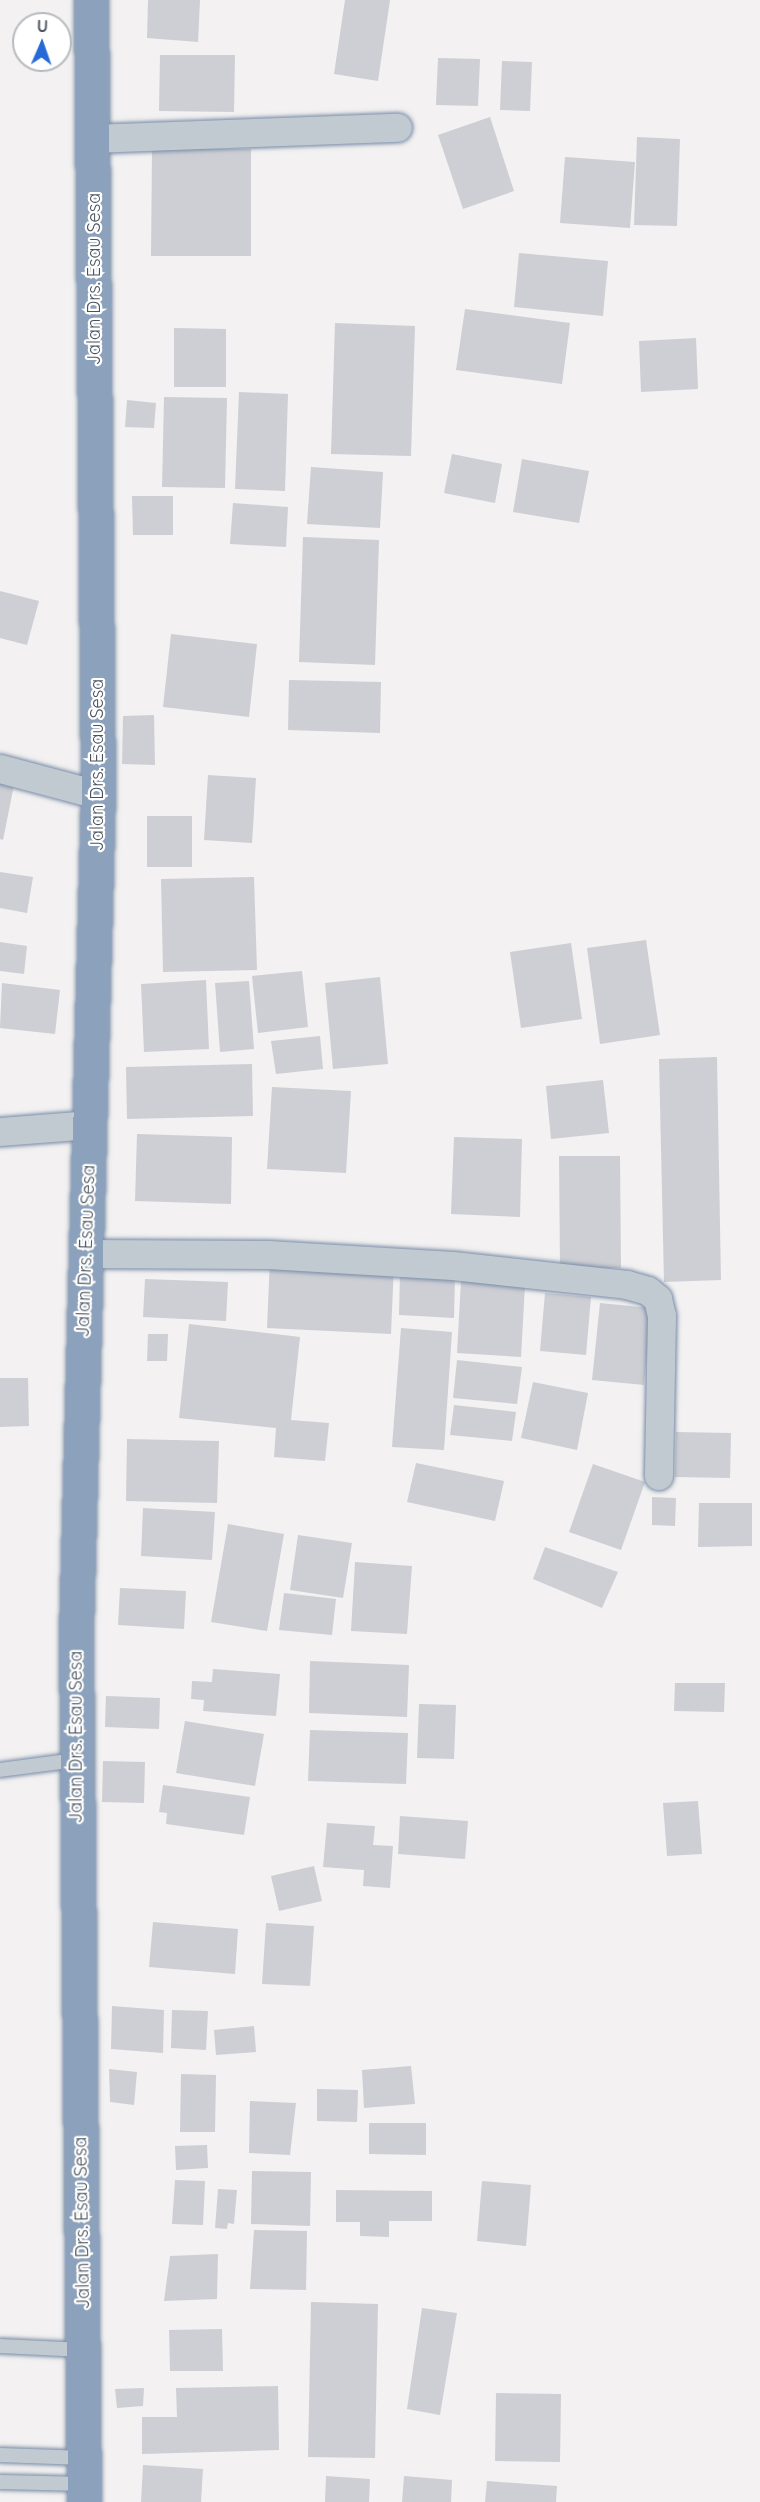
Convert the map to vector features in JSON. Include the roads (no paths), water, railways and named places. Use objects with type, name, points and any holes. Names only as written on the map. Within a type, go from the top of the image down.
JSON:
[{"type":"highway","name":"Jalan Drs. Esau Sesa","points":[[84,2481],[76,1760],[78,1492],[87,1254],[98,795],[91,0]]},
{"type":"street","points":[[93,139],[398,128]]},
{"type":"street","points":[[0,769],[98,795]]},
{"type":"street","points":[[0,1132],[90,1125]]},
{"type":"street","points":[[87,1254],[268,1255],[453,1266],[627,1285],[648,1291],[658,1299],[662,1316],[659,1476]]},
{"type":"lane","points":[[0,1770],[76,1760]]},
{"type":"lane","points":[[0,2346],[84,2350]]},
{"type":"lane","points":[[0,2455],[84,2481]]},
{"type":"lane","points":[[0,2481],[84,2481]]}]
